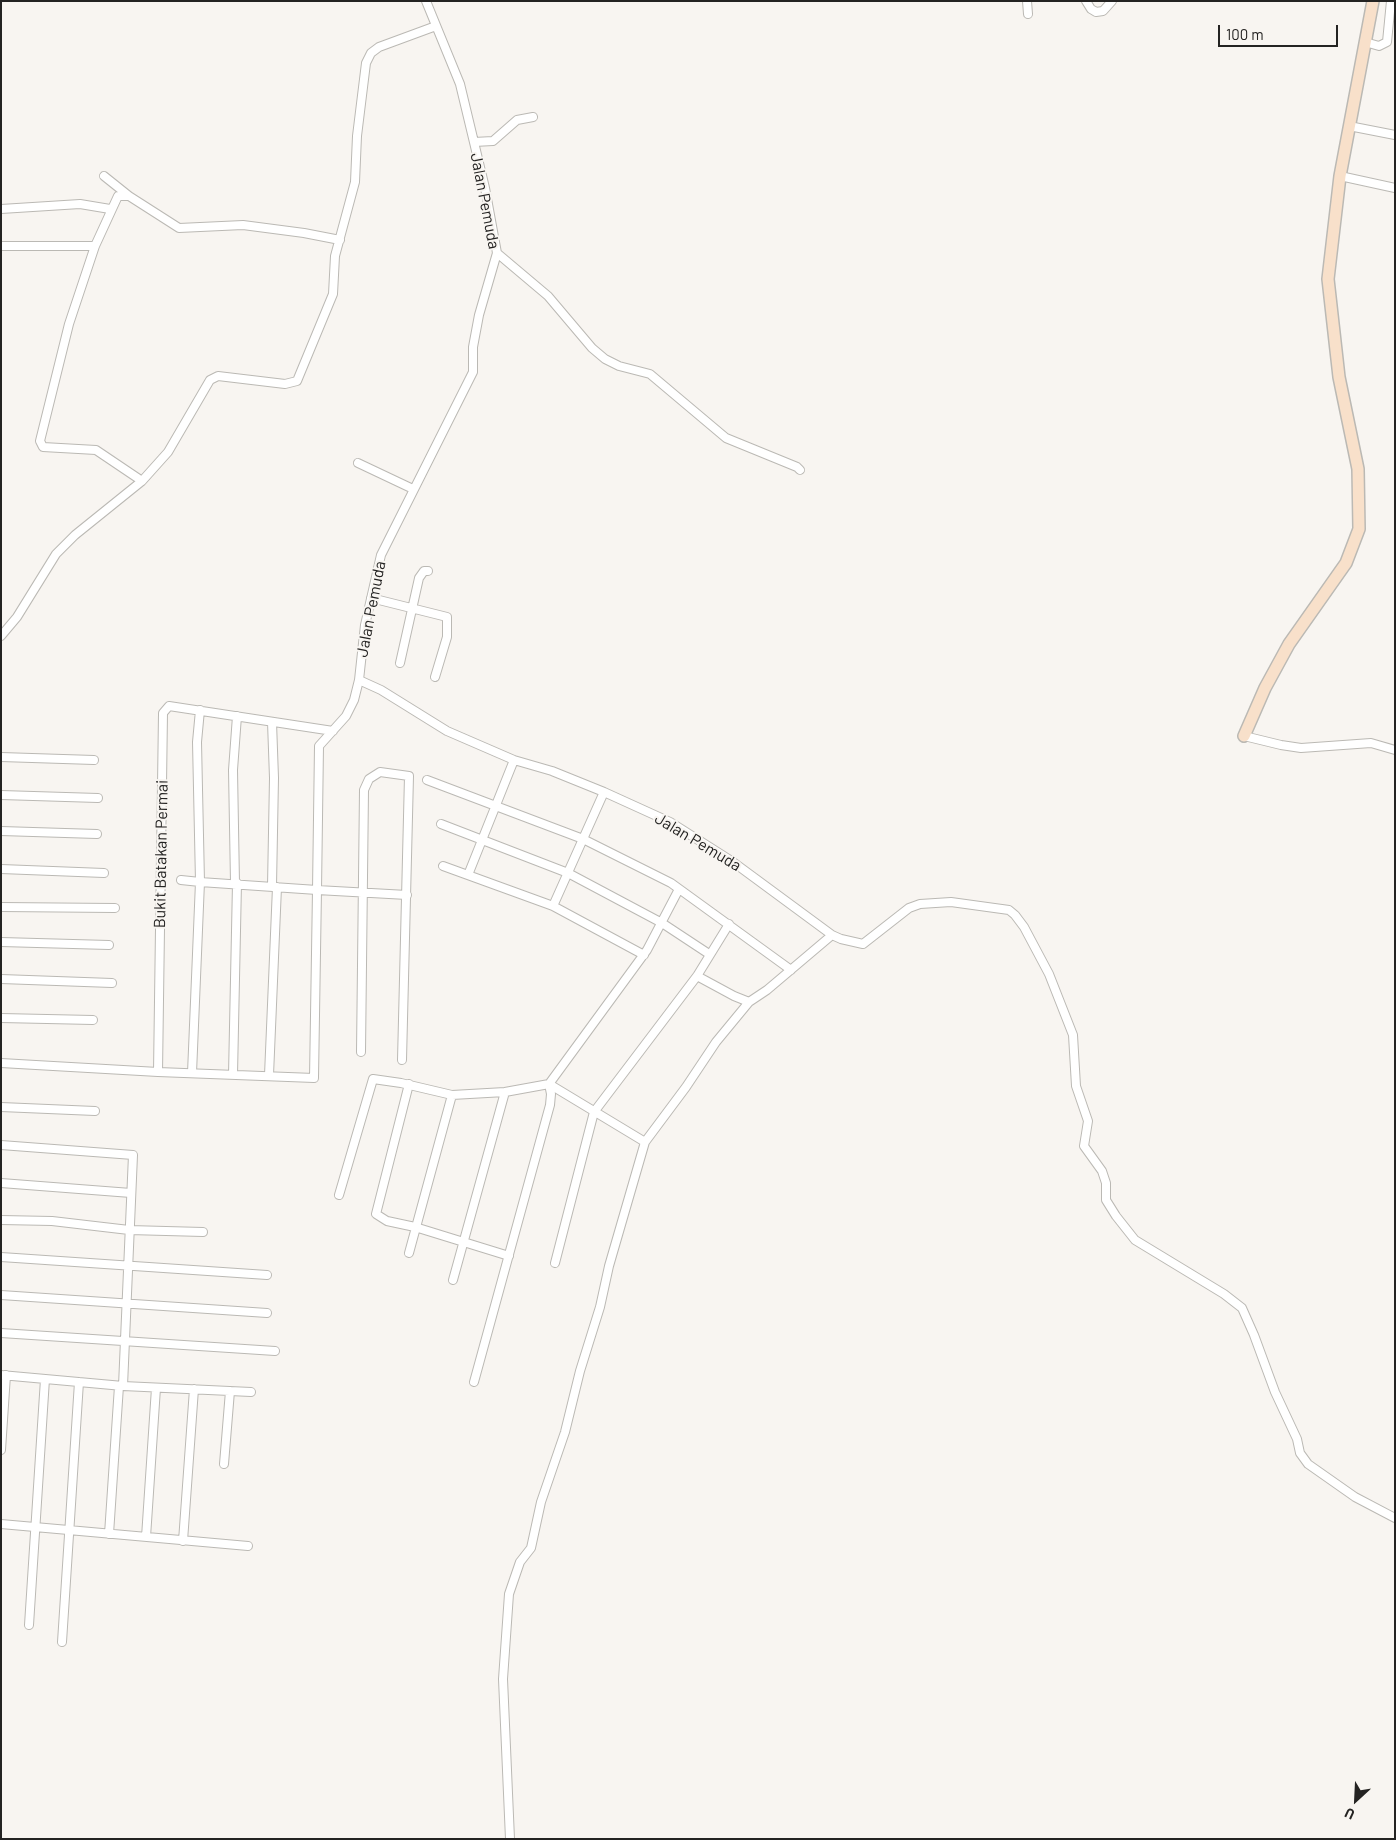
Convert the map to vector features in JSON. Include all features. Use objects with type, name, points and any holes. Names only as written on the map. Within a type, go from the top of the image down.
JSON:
[{"type":"street","name":"Jalan Pemuda","points":[[426,1],[460,84],[497,253],[479,315],[473,346],[473,372],[381,555],[365,625],[359,680],[380,690],[447,731],[514,760],[552,771],[604,792],[678,827],[733,862],[832,935]]},
{"type":"street","points":[[1027,1],[1028,14]]},
{"type":"street","points":[[1086,1],[1091,9],[1096,12],[1103,11],[1112,1]]},
{"type":"street","points":[[1373,1],[1340,176],[1330,249],[1328,280],[1339,377],[1358,469],[1359,529],[1346,563],[1288,644],[1265,688],[1244,736],[1295,747],[1314,748],[1371,743],[1395,750]]},
{"type":"street","points":[[1365,42],[1379,46],[1387,42],[1391,1]]},
{"type":"street","points":[[1,636],[18,617],[56,554],[75,535],[142,482],[168,452],[210,380],[218,376],[285,384],[297,381],[333,294],[335,256],[355,182],[357,136],[366,63],[371,53],[379,47],[436,26]]},
{"type":"street","points":[[474,142],[493,141],[517,120],[532,117]]},
{"type":"street","points":[[1350,126],[1395,135]]},
{"type":"street","points":[[104,176],[128,196],[179,228],[243,225],[304,232],[340,240]]},
{"type":"street","points":[[1340,176],[1395,188]]},
{"type":"street","points":[[128,196],[118,196],[110,209],[95,246],[69,324],[40,442],[43,447],[96,450],[142,482]]},
{"type":"street","points":[[1,209],[80,204],[110,209]]},
{"type":"street","points":[[1,246],[95,246]]},
{"type":"street","points":[[497,253],[548,296],[592,348],[605,359],[619,366],[650,374],[726,438],[797,467],[800,470]]},
{"type":"street","points":[[358,463],[413,489]]},
{"type":"street","points":[[400,662],[419,578],[424,571],[428,571]]},
{"type":"street","points":[[371,598],[447,618],[447,636],[435,677]]},
{"type":"street","points":[[1,1063],[314,1078],[319,746],[346,716],[359,680]]},
{"type":"street","name":"Bukit Batakan Permai","points":[[158,1072],[163,713],[169,706],[333,731]]},
{"type":"street","points":[[192,1073],[200,882],[197,742],[200,710]]},
{"type":"street","points":[[233,1075],[236,883],[233,770],[237,716]]},
{"type":"street","points":[[269,1075],[275,886],[272,722]]},
{"type":"street","points":[[1,757],[94,760]]},
{"type":"street","points":[[468,875],[514,760]]},
{"type":"street","points":[[362,1052],[364,790],[368,779],[380,772],[408,776],[407,895],[402,1060]]},
{"type":"street","points":[[427,780],[583,840],[679,889],[791,970]]},
{"type":"street","points":[[553,906],[604,792]]},
{"type":"street","points":[[1,796],[98,798]]},
{"type":"street","points":[[441,824],[568,873],[662,923],[709,954]]},
{"type":"street","points":[[1,831],[97,834]]},
{"type":"street","points":[[444,866],[553,906],[644,955]]},
{"type":"street","points":[[1,869],[104,872]]},
{"type":"street","points":[[181,880],[407,895]]},
{"type":"street","points":[[474,1382],[550,1105],[551,1094],[549,1084],[644,955],[679,889]]},
{"type":"street","points":[[510,1839],[503,1679],[509,1594],[520,1562],[531,1548],[541,1502],[565,1432],[580,1370],[600,1307],[609,1266],[644,1142],[686,1087],[716,1042],[749,1002],[832,935],[863,944],[910,908],[920,904],[951,902],[1009,910],[1015,915],[1049,974],[1072,1035],[1076,1086],[1088,1121],[1084,1146],[1102,1171],[1106,1183],[1106,1200],[1116,1216],[1135,1240],[1224,1294],[1242,1308],[1275,1392],[1297,1440],[1300,1453],[1308,1464],[1355,1497],[1395,1518]]},
{"type":"street","points":[[1,907],[115,908]]},
{"type":"street","points":[[555,1263],[594,1112],[697,976],[729,924]]},
{"type":"street","points":[[1,942],[109,945]]},
{"type":"street","points":[[697,976],[749,1002]]},
{"type":"street","points":[[1,979],[112,983]]},
{"type":"street","points":[[1,1018],[93,1020]]},
{"type":"street","points":[[340,1194],[373,1079],[409,1084],[452,1095],[504,1092],[549,1084],[644,1142]]},
{"type":"street","points":[[409,1084],[376,1211],[381,1218],[509,1256]]},
{"type":"street","points":[[453,1280],[465,1242],[504,1092]]},
{"type":"street","points":[[409,1253],[452,1095]]},
{"type":"street","points":[[1,1107],[95,1111]]},
{"type":"street","points":[[1,1145],[133,1155],[121,1386],[109,1534]]},
{"type":"street","points":[[1,1183],[131,1193]]},
{"type":"street","points":[[1,1220],[52,1221],[129,1230],[203,1232]]},
{"type":"street","points":[[1,1257],[267,1275]]},
{"type":"street","points":[[1,1295],[267,1313]]},
{"type":"street","points":[[1,1333],[275,1351]]},
{"type":"street","points":[[1,1450],[4,1375],[121,1386],[251,1392]]},
{"type":"street","points":[[30,1625],[45,1379]]},
{"type":"street","points":[[62,1642],[79,1382]]},
{"type":"street","points":[[146,1537],[156,1388]]},
{"type":"street","points":[[183,1541],[194,1389]]},
{"type":"street","points":[[224,1464],[230,1391]]},
{"type":"street","points":[[1,1524],[248,1546]]}]
